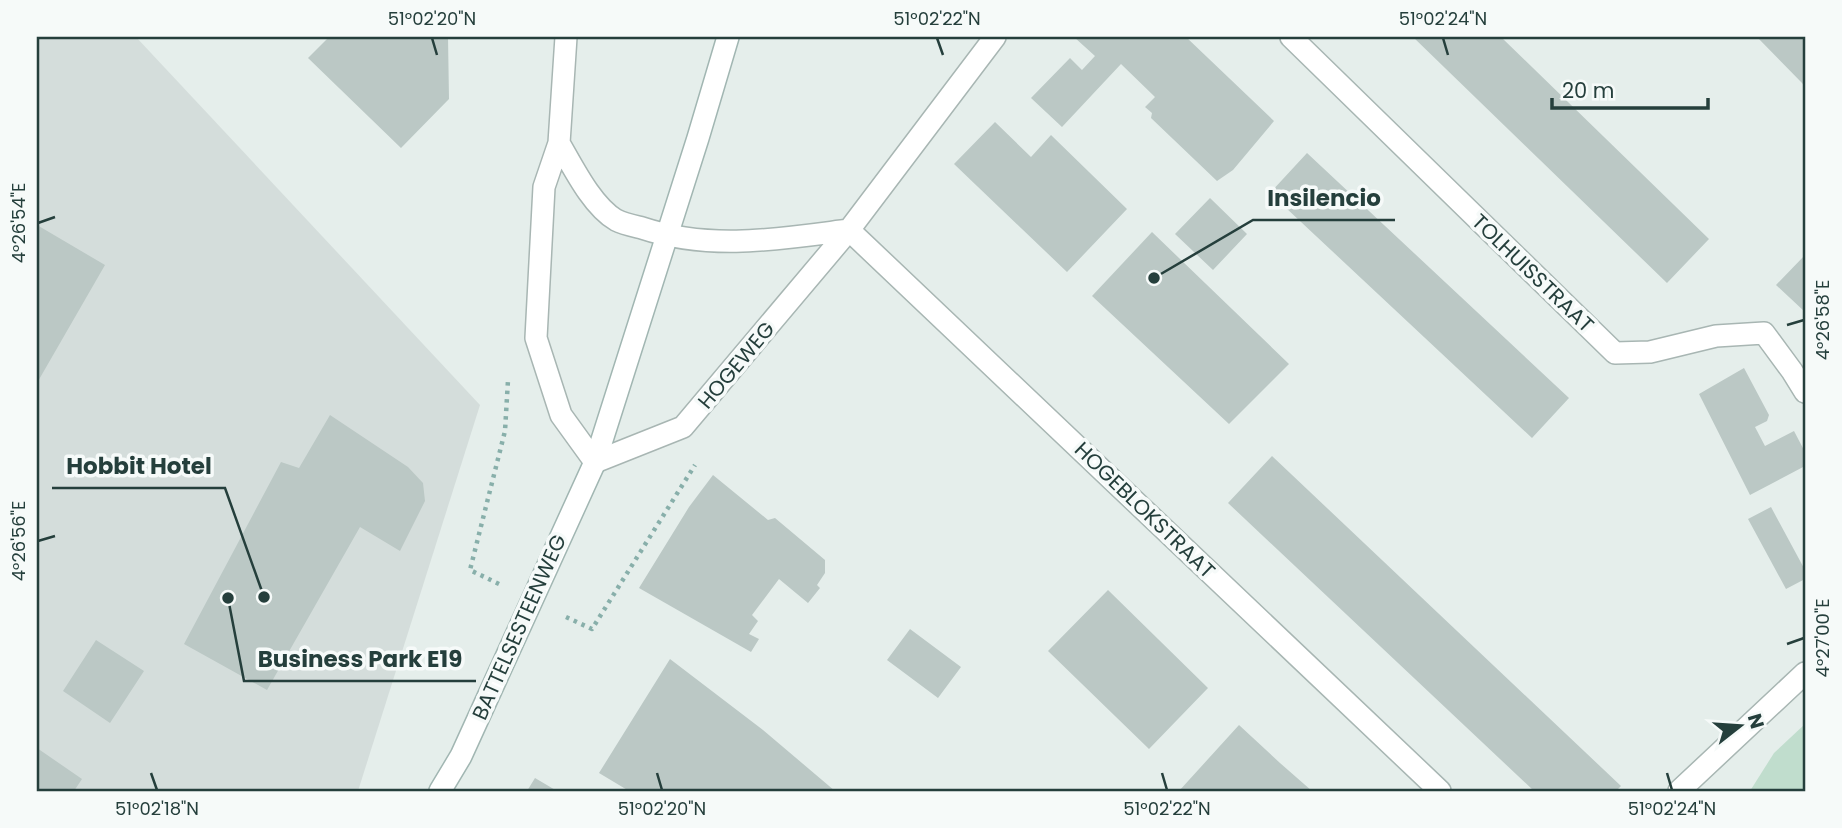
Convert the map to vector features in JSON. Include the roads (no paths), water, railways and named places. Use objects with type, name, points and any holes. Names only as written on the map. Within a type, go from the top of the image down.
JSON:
[{"type":"street","points":[[566,37],[559,143],[544,187],[536,338],[561,415],[595,461]]},
{"type":"street","name":"BATTELSESTEENWEG","points":[[440,791],[461,756],[595,461],[728,37]]},
{"type":"street","name":"HOGEWEG","points":[[595,461],[683,427],[849,230],[995,37]]},
{"type":"street","name":"TOLHUISSTRAAT","points":[[1291,37],[1615,353],[1650,352],[1716,336],[1764,333],[1805,392]]},
{"type":"street","points":[[559,143],[592,196],[616,220],[666,236],[709,242],[762,241],[849,230]]},
{"type":"street","name":"HOGEBLOKSTRAAT","points":[[849,230],[1440,791]]},
{"type":"street","points":[[1679,791],[1805,673]]},
{"type":"place","name":"Insilencio","points":[[1154,278]]},
{"type":"place","name":"Hobbit Hotel","points":[[264,597]]},
{"type":"place","name":"Business Park E19","points":[[228,598]]}]
